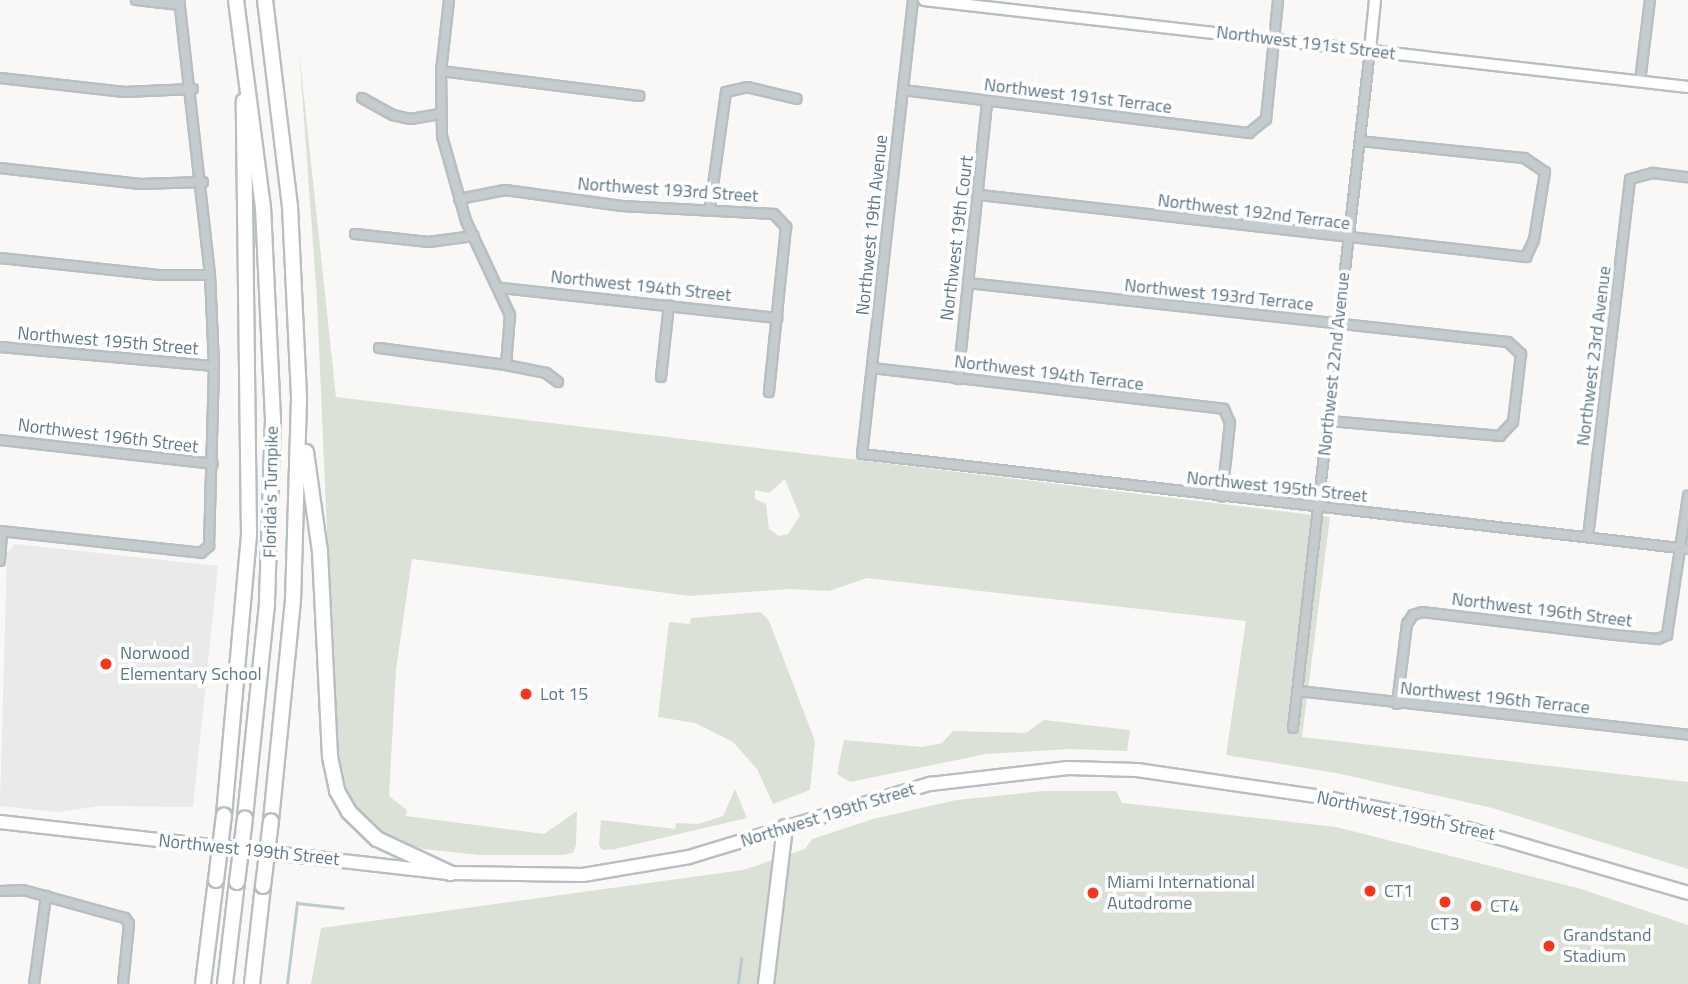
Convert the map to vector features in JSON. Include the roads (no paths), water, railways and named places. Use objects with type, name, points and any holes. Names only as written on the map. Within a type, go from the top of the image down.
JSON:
[{"type":"highway","name":"Florida's Turnpike","points":[[225,984],[266,615],[273,420],[266,240],[236,0]]},
{"type":"highway","name":"Florida's Turnpike","points":[[252,984],[293,600],[299,399],[290,206],[265,0]]},
{"type":"highway","points":[[203,984],[243,638],[251,484],[243,40]]},
{"type":"highway","points":[[299,399],[320,552],[334,781],[349,812],[377,839],[450,873]]},
{"type":"highway","points":[[766,984],[785,827]]},
{"type":"main road","name":"Northwest 199th Street","points":[[0,822],[450,873],[583,875],[689,857],[930,785],[1068,768],[1137,770],[1328,798],[1444,822],[1688,894]]},
{"type":"street","points":[[0,561],[1,531],[201,554],[206,550],[213,521],[214,366],[203,182],[193,89],[180,2],[136,0]]},
{"type":"street","points":[[449,0],[441,71],[440,114],[460,199],[474,236],[501,288],[510,315],[506,365]]},
{"type":"street","name":"Northwest 19th Avenue","points":[[862,454],[913,0]]},
{"type":"street","name":"Northwest 191st Street","points":[[924,0],[1688,87]]},
{"type":"street","points":[[1273,38],[1278,0]]},
{"type":"street","name":"Northwest 22nd Avenue","points":[[1293,728],[1376,0]]},
{"type":"street","points":[[1640,81],[1650,0]]},
{"type":"street","name":"Northwest 191st Terrace","points":[[903,90],[1249,133],[1266,119],[1273,38]]},
{"type":"street","points":[[441,71],[639,96]]},
{"type":"street","points":[[0,78],[135,93],[193,89]]},
{"type":"street","points":[[710,207],[725,97],[735,86],[747,86],[797,99]]},
{"type":"street","points":[[362,97],[393,115],[411,119],[440,114]]},
{"type":"street","name":"Northwest 19th Court","points":[[958,379],[980,195],[988,101]]},
{"type":"street","name":"Northwest 192nd Terrace","points":[[980,195],[1347,239],[1526,257],[1534,240],[1545,172],[1524,158],[1360,141]]},
{"type":"street","points":[[0,168],[140,184],[203,182]]},
{"type":"street","name":"Northwest 23rd Avenue","points":[[1588,537],[1630,179],[1653,173],[1688,177]]},
{"type":"street","name":"Northwest 193rd Street","points":[[460,199],[505,190],[622,206],[710,207],[774,214],[786,227],[777,318]]},
{"type":"street","points":[[355,234],[429,242],[474,236]]},
{"type":"street","points":[[0,258],[159,275],[210,275]]},
{"type":"street","name":"Northwest 193rd Terrace","points":[[968,283],[1508,342],[1521,354],[1513,422],[1500,436],[1328,421]]},
{"type":"street","name":"Northwest 194th Street","points":[[501,288],[777,318]]},
{"type":"street","points":[[662,377],[669,305]]},
{"type":"street","points":[[769,392],[777,318]]},
{"type":"street","name":"Northwest 195th Street","points":[[0,347],[214,366]]},
{"type":"street","points":[[379,348],[506,365],[546,373],[558,383]]},
{"type":"street","name":"Northwest 194th Terrace","points":[[872,368],[1224,409],[1230,423],[1222,497]]},
{"type":"street","name":"Northwest 196th Street","points":[[0,439],[213,464]]},
{"type":"street","name":"Northwest 195th Street","points":[[862,454],[1685,549]]},
{"type":"street","points":[[1685,549],[1688,496]]},
{"type":"street","name":"Northwest 196th Street","points":[[1397,704],[1406,624],[1413,615],[1658,639],[1667,635],[1685,549]]},
{"type":"street","name":"Northwest 196th Terrace","points":[[1298,691],[1688,735]]},
{"type":"street","points":[[0,891],[23,890],[125,918],[129,924],[123,984]]},
{"type":"street","points":[[34,984],[46,896]]},
{"type":"waterway","points":[[287,984],[297,903],[343,908]]},
{"type":"waterway","points":[[738,984],[741,958]]},
{"type":"place","name":"Norwood Elementary School","points":[[106,664]]},
{"type":"place","name":"Lot 15","points":[[526,694]]},
{"type":"place","name":"CT1","points":[[1370,891]]},
{"type":"place","name":"Miami International Autodrome","points":[[1093,893]]},
{"type":"place","name":"CT3","points":[[1445,902]]},
{"type":"place","name":"CT4","points":[[1476,906]]},
{"type":"place","name":"Grandstand Stadium","points":[[1549,946]]}]
